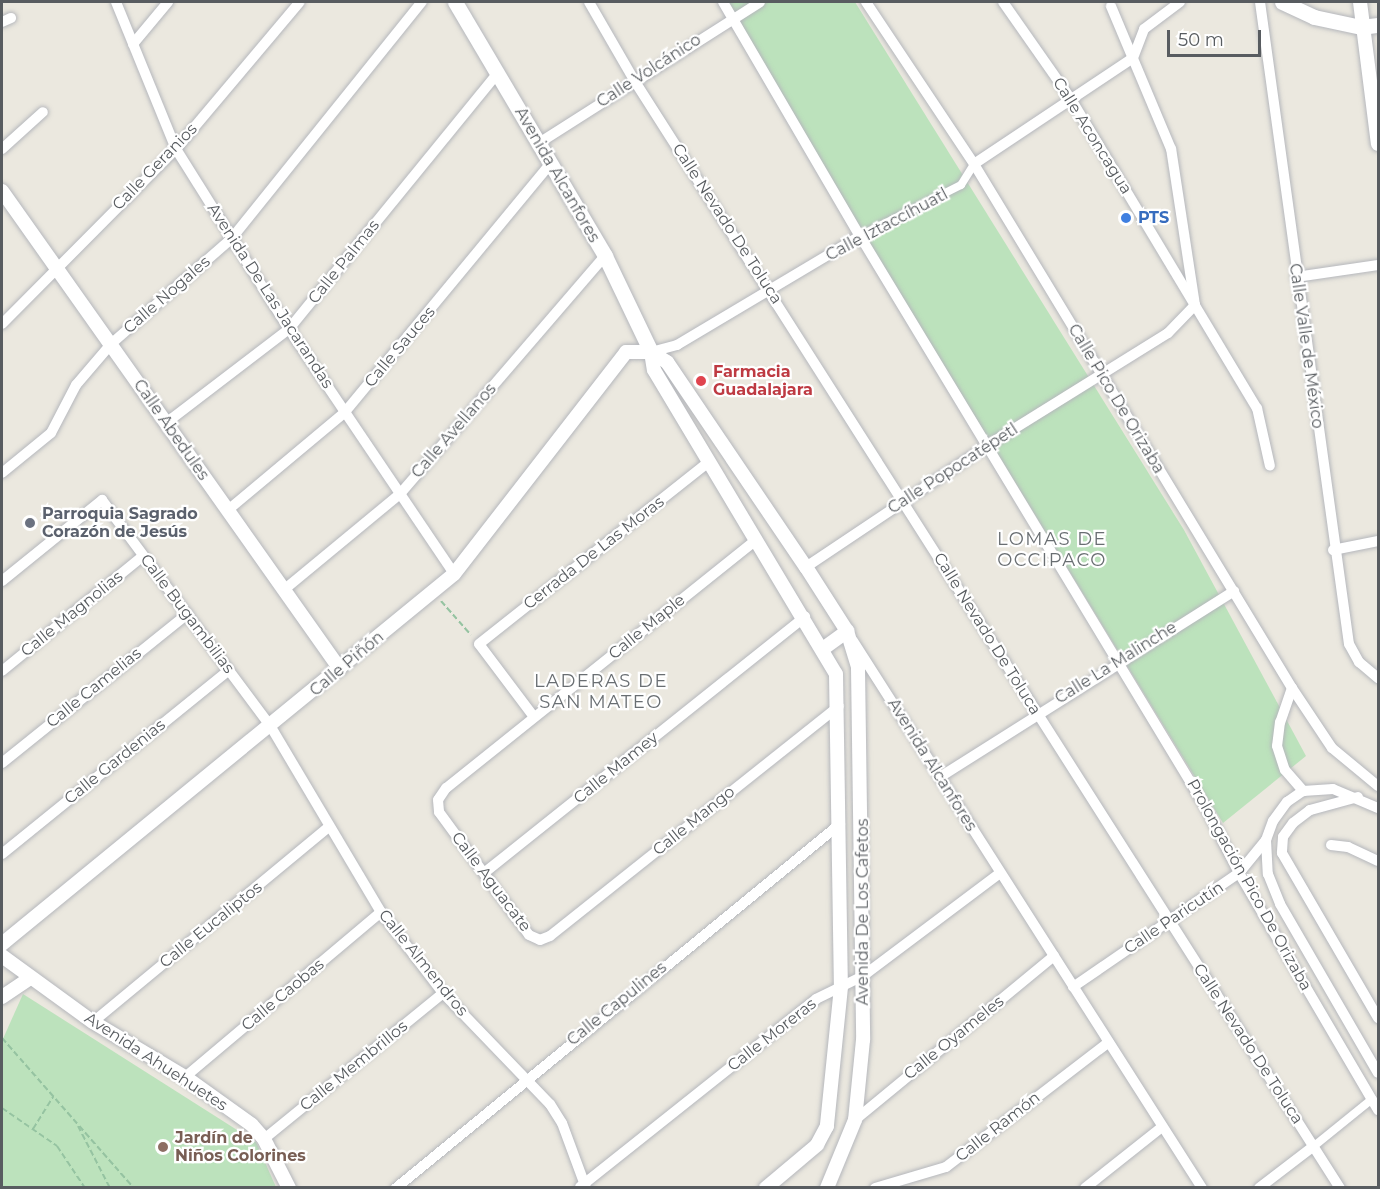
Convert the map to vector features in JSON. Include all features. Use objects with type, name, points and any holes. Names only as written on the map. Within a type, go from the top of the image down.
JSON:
[{"type":"main road","name":"Avenida Alcanfores","points":[[455,2],[605,256],[651,352]]},
{"type":"main road","points":[[1282,2],[1314,17],[1361,27],[1378,25]]},
{"type":"street","name":"Avenida De Las Jacarandas","points":[[116,2],[176,149],[289,329],[454,574]]},
{"type":"street","points":[[133,44],[168,2]]},
{"type":"street","name":"Calle Geranios","points":[[2,324],[56,267],[176,149],[300,2]]},
{"type":"street","name":"Calle Nogales","points":[[2,473],[51,433],[76,385],[111,344],[232,238],[422,2]]},
{"type":"street","name":"Calle Nevado De Toluca","points":[[589,2],[634,81],[1340,1188]]},
{"type":"street","points":[[723,2],[860,237],[1119,661]]},
{"type":"street","name":"Calle Volcánico","points":[[539,142],[760,2]]},
{"type":"street","name":"Calle Pico De Orizaba","points":[[866,2],[974,164],[1292,688],[1332,748],[1378,786]]},
{"type":"street","name":"Calle Aconcagua","points":[[1004,2],[1071,99],[1257,408],[1270,466]]},
{"type":"street","points":[[1133,58],[1144,29],[1180,2]]},
{"type":"street","name":"Calle Valle de México","points":[[1260,2],[1333,549],[1349,644],[1359,662],[1378,678]]},
{"type":"street","points":[[1360,2],[1361,27],[1378,136]]},
{"type":"street","points":[[1111,6],[1171,149],[1195,305]]},
{"type":"street","name":"Calle Iztaccíhuatl","points":[[651,352],[677,345],[860,237],[961,185],[974,164],[1133,58]]},
{"type":"street","name":"Calle Palmas","points":[[165,423],[289,329],[497,74]]},
{"type":"street","points":[[2,149],[43,112]]},
{"type":"street","name":"Calle Sauces","points":[[228,510],[345,412],[551,163]]},
{"type":"street","name":"Calle Abedules","points":[[2,191],[340,669]]},
{"type":"street","name":"Calle Avellanos","points":[[285,589],[400,494],[605,256]]},
{"type":"street","points":[[1296,277],[1378,265]]},
{"type":"street","name":"Calle Popocatépetl","points":[[806,567],[988,445],[1168,333],[1195,305]]},
{"type":"street","name":"Calle Piñón","points":[[2,944],[271,727],[454,574],[626,352],[651,352]]},
{"type":"street","name":"Avenida Alcanfores","points":[[651,352],[654,370],[824,648]]},
{"type":"street","name":"Avenida Alcanfores","points":[[651,352],[668,362],[806,567],[1202,1188]]},
{"type":"street","name":"Cerrada De Las Moras","points":[[479,644],[709,462]]},
{"type":"street","name":"Calle Bugambilias","points":[[2,581],[102,500],[271,727]]},
{"type":"street","name":"Calle Maple","points":[[439,812],[438,800],[446,788],[756,540]]},
{"type":"street","points":[[1333,549],[1378,541]]},
{"type":"street","name":"Calle Magnolias","points":[[2,671],[143,556]]},
{"type":"street","name":"Calle La Malinche","points":[[940,777],[1037,712],[1234,591]]},
{"type":"street","name":"Calle Camelias","points":[[2,763],[187,614]]},
{"type":"street","name":"Calle Mamey","points":[[484,873],[804,617]]},
{"type":"street","points":[[824,648],[847,631]]},
{"type":"street","name":"Avenida De Los Cafetos","points":[[827,1188],[855,1120],[863,1040],[861,698],[858,668],[847,631]]},
{"type":"street","points":[[479,644],[534,717]]},
{"type":"street","name":"Avenida De Los Cafetos","points":[[766,1188],[817,1145],[827,1126],[842,987],[839,706],[836,674],[824,648]]},
{"type":"street","name":"Prolongación Pico De Orizaba","points":[[1119,661],[1205,806],[1239,873],[1378,1110]]},
{"type":"street","name":"Calle Gardenias","points":[[2,854],[229,670]]},
{"type":"street","points":[[1292,688],[1280,722],[1277,746],[1285,770],[1303,791],[1319,788],[1358,797],[1378,808]]},
{"type":"street","name":"Calle Mango","points":[[550,936],[839,706]]},
{"type":"street","name":"Calle Almendros","points":[[271,727],[381,912],[443,993],[526,1077],[562,1123],[583,1186]]},
{"type":"street","name":"Calle Paricutín","points":[[1073,987],[1239,873],[1266,840],[1287,802],[1303,791]]},
{"type":"street","points":[[1358,797],[1310,810],[1293,823],[1283,837],[1282,853],[1378,1017]]},
{"type":"street","name":"Calle Aguacate","points":[[439,812],[530,934],[540,940],[550,936]]},
{"type":"street","name":"Calle Capulines","points":[[396,1188],[526,1077],[840,824]]},
{"type":"street","name":"Calle Eucaliptos","points":[[93,1022],[329,827]]},
{"type":"street","name":"Prolongación Pico De Orizaba","points":[[1266,840],[1268,874],[1280,904],[1378,1073]]},
{"type":"street","points":[[1331,845],[1348,846],[1378,861]]},
{"type":"street","name":"Calle Moreras","points":[[583,1186],[816,999],[863,976],[1000,873]]},
{"type":"street","name":"Calle Caobas","points":[[185,1077],[381,912]]},
{"type":"street","name":"Avenida Ahuehuetes","points":[[2,956],[93,1022],[185,1077],[252,1125],[264,1139],[289,1188]]},
{"type":"street","name":"Calle Oyameles","points":[[855,1120],[1054,956]]},
{"type":"street","points":[[2,997],[30,978]]},
{"type":"street","name":"Calle Membrillos","points":[[264,1139],[443,993]]},
{"type":"street","name":"Calle Ramón","points":[[876,1188],[946,1167],[1108,1042]]},
{"type":"street","points":[[1259,1188],[1372,1099]]},
{"type":"street","points":[[1085,1188],[1162,1127]]},
{"type":"path","points":[[433,592],[479,644]]},
{"type":"path","points":[[2,1038],[134,1188]]},
{"type":"path","points":[[33,1129],[53,1096]]},
{"type":"path","points":[[2,1108],[57,1146],[85,1188]]},
{"type":"path","points":[[77,1123],[110,1188]]},
{"type":"green space","points":[[722,2],[855,2],[1184,530],[1306,756],[1223,823]]},
{"type":"green space","points":[[23,994],[256,1142],[276,1187],[2,1187],[2,1041]]},
{"type":"place","name":"PTS","points":[[1126,218]]},
{"type":"place","name":"Farmacia Guadalajara","points":[[701,381]]},
{"type":"place","name":"Parroquia Sagrado Corazón de Jesús","points":[[30,523]]},
{"type":"place","name":"Jardín de Niños Colorines","points":[[163,1147]]},
{"type":"district","name":"LOMAS DE OCCIPACO","points":[[1052,550]]},
{"type":"district","name":"LADERAS DE SAN MATEO","points":[[601,692]]}]
